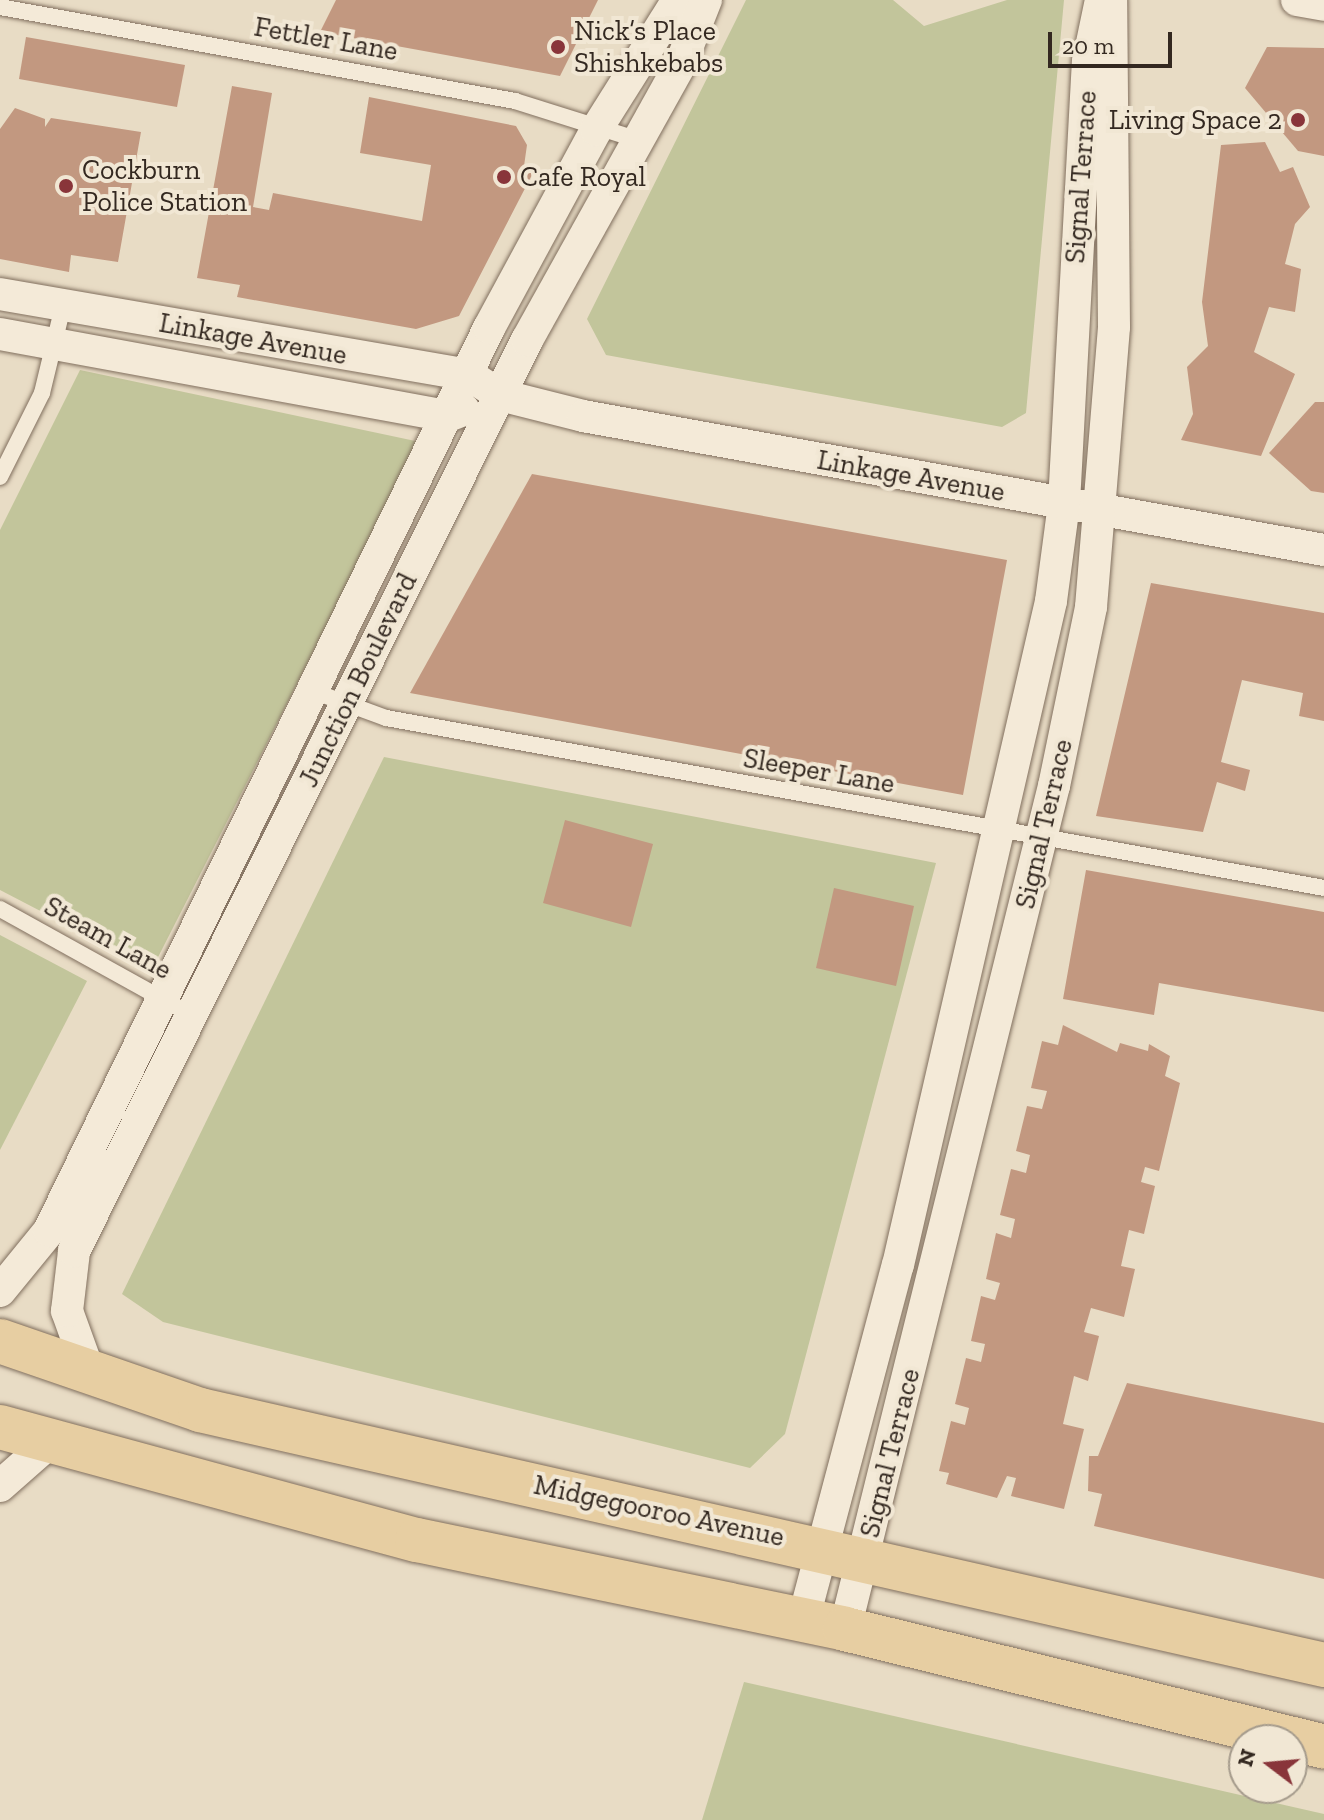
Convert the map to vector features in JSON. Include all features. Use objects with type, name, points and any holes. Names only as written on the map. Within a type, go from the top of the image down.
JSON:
[{"type":"main road","name":"Midgegooroo Avenue","points":[[0,1341],[200,1410],[842,1552],[1324,1665]]},
{"type":"main road","points":[[0,1427],[49,1443],[417,1540],[824,1625],[1324,1747]]},
{"type":"street","name":"Junction Boulevard","points":[[89,1372],[67,1311],[74,1251],[309,689],[596,130],[678,0]]},
{"type":"street","name":"Junction Boulevard","points":[[0,1291],[49,1231],[345,705],[500,395],[639,140],[706,0]]},
{"type":"street","name":"Signal Terrace","points":[[842,1552],[898,1265],[1043,643],[1064,503],[1087,77],[1101,0]]},
{"type":"street","name":"Signal Terrace","points":[[824,1625],[1042,837],[1085,643],[1101,511],[1114,327],[1111,0]]},
{"type":"street","points":[[1297,0],[1324,5]]},
{"type":"street","name":"Linkage Avenue","points":[[0,294],[469,375],[500,395],[1101,511],[1324,550]]},
{"type":"street","name":"Linkage Avenue","points":[[0,334],[448,416]]},
{"type":"street","points":[[448,416],[500,395]]},
{"type":"street","points":[[0,1486],[49,1443]]},
{"type":"lane","name":"Fettler Lane","points":[[0,7],[515,101],[596,130],[639,140]]},
{"type":"lane","points":[[0,477],[42,393],[63,306]]},
{"type":"lane","name":"Sleeper Lane","points":[[309,689],[345,705],[1000,831],[1324,888]]},
{"type":"lane","name":"Steam Lane","points":[[0,909],[177,1006]]},
{"type":"green space","points":[[746,0],[893,0],[924,26],[1007,0],[1064,0],[1026,413],[1002,427],[606,355],[587,319]]},
{"type":"green space","points":[[80,370],[420,442],[152,969],[0,890],[0,530]]},
{"type":"green space","points":[[384,757],[936,863],[785,1434],[750,1468],[163,1322],[122,1294]]},
{"type":"green space","points":[[0,935],[87,981],[0,1150]]},
{"type":"green space","points":[[744,1682],[1228,1792],[1228,1804],[1280,1804],[1324,1814],[1324,1820],[702,1820]]},
{"type":"building","points":[[336,0],[598,0],[560,76],[320,32]]},
{"type":"building","points":[[26,37],[185,65],[177,107],[19,79]]},
{"type":"building","name":"Living Space 2","points":[[1267,47],[1324,48],[1324,156],[1298,151],[1245,88]]},
{"type":"building","points":[[232,86],[272,93],[253,207],[269,210],[273,193],[422,221],[431,165],[360,153],[369,97],[516,126],[527,145],[524,166],[534,171],[459,316],[416,329],[237,297],[240,285],[197,278]]},
{"type":"building","name":"Cockburn Police Station","points":[[15,108],[45,119],[45,127],[51,118],[141,132],[118,262],[71,255],[69,272],[0,259],[0,129]]},
{"type":"building","points":[[1265,142],[1280,172],[1293,167],[1310,207],[1295,224],[1285,264],[1301,269],[1295,312],[1269,307],[1254,352],[1295,374],[1261,456],[1181,440],[1193,414],[1187,367],[1208,346],[1202,302],[1221,145]]},
{"type":"building","points":[[1315,402],[1324,402],[1324,493],[1311,491],[1269,453]]},
{"type":"building","points":[[532,474],[1007,560],[963,795],[410,693]]},
{"type":"building","points":[[1151,583],[1324,613],[1324,721],[1299,716],[1303,693],[1242,680],[1221,762],[1250,770],[1245,791],[1217,782],[1203,832],[1096,816]]},
{"type":"building","points":[[565,820],[653,844],[631,927],[543,903]]},
{"type":"building","points":[[1086,870],[1324,912],[1324,1012],[1159,983],[1154,1015],[1063,999]]},
{"type":"building","points":[[834,888],[914,906],[896,986],[816,968]]},
{"type":"building","points":[[1063,1025],[1117,1052],[1120,1043],[1148,1051],[1149,1044],[1170,1056],[1165,1076],[1180,1083],[1159,1171],[1145,1167],[1141,1182],[1155,1186],[1144,1234],[1129,1230],[1121,1266],[1135,1269],[1124,1317],[1091,1308],[1084,1332],[1099,1336],[1088,1381],[1074,1376],[1063,1424],[1084,1429],[1064,1509],[1011,1496],[1016,1478],[1007,1476],[997,1498],[946,1484],[949,1473],[939,1471],[951,1421],[965,1425],[969,1408],[955,1404],[966,1358],[981,1362],[985,1344],[971,1341],[981,1296],[995,1300],[1000,1283],[986,1279],[996,1233],[1011,1238],[1015,1219],[1000,1215],[1011,1169],[1026,1173],[1030,1155],[1016,1151],[1027,1106],[1042,1109],[1047,1091],[1031,1088],[1042,1041],[1058,1045]]},
{"type":"building","points":[[1127,1383],[1324,1423],[1324,1579],[1094,1526],[1102,1494],[1088,1491],[1089,1456],[1098,1456]]},
{"type":"place","name":"Nick’s Place Shishkebabs","points":[[558,47]]},
{"type":"place","name":"Living Space 2","points":[[1298,120]]},
{"type":"place","name":"Cafe Royal","points":[[504,177]]},
{"type":"place","name":"Cockburn Police Station","points":[[66,186]]}]
